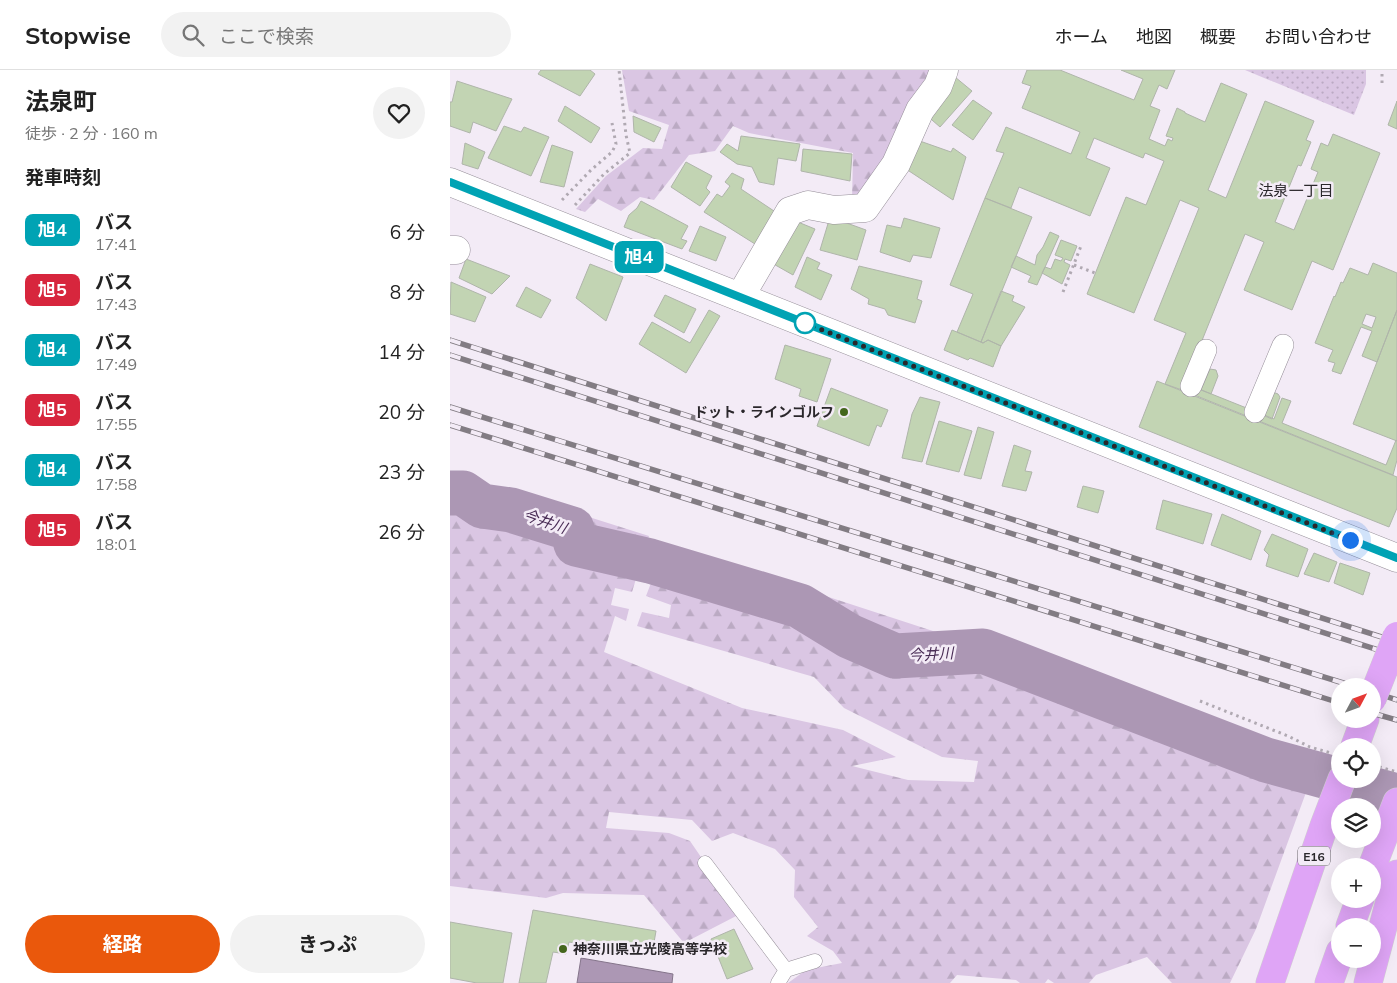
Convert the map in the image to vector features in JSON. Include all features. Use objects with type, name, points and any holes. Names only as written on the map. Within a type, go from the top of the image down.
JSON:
[{"type":"highway","points":[[1381,678],[1397,636]]},
{"type":"highway","name":"E16","points":[[1270,983],[1339,788]]},
{"type":"highway","points":[[1375,858],[1397,802]]},
{"type":"highway","points":[[1371,970],[1397,874]]},
{"type":"highway","points":[[1329,983],[1334,968]]},
{"type":"street","points":[[740,297],[790,212],[808,205],[834,210],[866,208],[896,164],[920,110],[938,86],[944,70]]},
{"type":"street","points":[[450,182],[563,218],[740,297],[1397,558]]},
{"type":"street","points":[[1256,412],[1283,345]]},
{"type":"street","points":[[1191,386],[1206,350]]},
{"type":"lane","points":[[705,863],[786,970]]},
{"type":"lane","points":[[778,983],[786,970],[815,961]]},
{"type":"path","points":[[612,123],[616,144],[612,152],[591,170],[556,206],[563,218],[604,174],[630,152],[626,135],[619,70]]},
{"type":"path","points":[[1382,70],[1382,84]]},
{"type":"path","points":[[1063,292],[1081,246]]},
{"type":"path","points":[[1074,265],[1095,273]]},
{"type":"path","points":[[1200,701],[1288,736],[1310,747],[1331,749]]},
{"type":"path","points":[[1381,768],[1397,772]]},
{"type":"green space","points":[[622,70],[932,70],[868,189],[852,201],[853,153],[749,133],[733,126],[715,151],[689,155],[654,200],[640,197],[621,211],[598,199],[585,212],[576,209],[606,176],[643,148],[662,149],[669,125],[629,111]]},
{"type":"green space","points":[[1245,70],[1366,70],[1366,84],[1354,115]]},
{"type":"green space","points":[[450,473],[649,536],[632,592],[615,588],[611,605],[629,609],[626,621],[615,616],[604,652],[742,708],[843,730],[896,757],[852,766],[908,780],[974,782],[978,761],[942,757],[844,708],[814,677],[637,626],[642,612],[669,618],[671,605],[646,596],[666,544],[1319,757],[1256,929],[1230,983],[1172,983],[1147,957],[1096,975],[1089,983],[1054,983],[1048,979],[1045,983],[1020,983],[1016,980],[957,975],[950,983],[788,983],[806,970],[842,963],[833,951],[807,936],[818,927],[794,897],[795,870],[775,849],[733,833],[712,841],[692,820],[609,812],[606,828],[669,833],[690,841],[740,914],[684,943],[644,895],[563,893],[546,898],[450,886]]},
{"type":"shaded area","points":[[581,958],[673,974],[672,983],[577,983]]},
{"type":"building","points":[[541,70],[590,70],[595,74],[580,96],[538,74]]},
{"type":"building","points":[[1027,70],[1060,70],[1134,100],[1143,79],[1121,70],[1175,70],[1167,89],[1159,85],[1150,106],[1160,110],[1149,139],[1165,146],[1168,139],[1172,141],[1173,138],[1166,136],[1177,108],[1205,122],[1221,83],[1247,94],[1208,190],[1226,198],[1265,101],[1314,121],[1306,140],[1311,142],[1301,166],[1298,165],[1275,222],[1294,230],[1318,172],[1311,169],[1321,143],[1328,146],[1333,134],[1380,153],[1333,270],[1312,261],[1292,310],[1244,290],[1264,242],[1245,234],[1182,390],[1165,384],[1186,333],[1154,320],[1199,208],[1180,200],[1134,313],[1087,294],[1126,197],[1146,205],[1164,161],[1145,153],[1143,158],[1094,138],[1086,158],[1110,168],[1090,216],[1019,187],[1011,208],[985,198],[1004,153],[996,151],[1006,127],[1071,154],[1080,132],[1022,108],[1031,86],[1022,83]]},
{"type":"building","points":[[955,77],[972,91],[940,127],[924,113]]},
{"type":"building","points":[[457,81],[512,99],[496,131],[473,122],[470,133],[450,126],[450,102],[452,102]]},
{"type":"building","points":[[973,100],[992,113],[973,140],[952,125]]},
{"type":"building","points":[[1397,101],[1397,129],[1388,125]]},
{"type":"building","points":[[565,106],[600,128],[591,143],[558,121]]},
{"type":"building","points":[[633,116],[661,128],[654,142],[634,132]]},
{"type":"building","points":[[504,126],[521,132],[524,127],[549,137],[531,176],[488,158]]},
{"type":"building","points":[[741,136],[800,144],[796,161],[778,158],[774,185],[759,182],[752,167],[737,164],[720,152],[727,144],[738,151]]},
{"type":"building","points":[[917,140],[951,152],[953,148],[966,157],[953,200],[903,167]]},
{"type":"building","points":[[465,143],[485,152],[478,169],[462,164]]},
{"type":"building","points":[[552,145],[573,152],[564,187],[540,182]]},
{"type":"building","points":[[803,149],[852,154],[850,181],[801,171]]},
{"type":"building","points":[[686,162],[712,176],[706,188],[710,192],[700,206],[671,187]]},
{"type":"building","points":[[732,173],[744,179],[741,189],[777,213],[755,244],[704,212],[717,194],[722,197],[730,186],[725,182]]},
{"type":"building","points":[[985,198],[1032,217],[981,342],[957,332],[973,294],[950,285]]},
{"type":"building","points":[[641,201],[688,226],[681,239],[687,241],[682,249],[624,227],[629,215],[637,208]]},
{"type":"building","points":[[830,217],[866,230],[857,260],[820,250]]},
{"type":"building","points":[[904,218],[940,228],[931,258],[913,255],[910,262],[880,252],[887,225],[901,228]]},
{"type":"building","points":[[793,220],[815,229],[793,275],[770,262]]},
{"type":"building","points":[[700,226],[726,237],[716,261],[689,251]]},
{"type":"building","points":[[1050,232],[1059,236],[1037,285],[1028,282],[1031,276],[1011,267],[1016,256],[1035,265],[1037,255]]},
{"type":"building","points":[[1061,240],[1077,246],[1071,261],[1065,259],[1064,262],[1070,265],[1062,284],[1042,273],[1045,267],[1051,269],[1055,259],[1061,261],[1063,258],[1055,255]]},
{"type":"building","points":[[807,257],[820,263],[817,269],[832,275],[821,300],[795,287]]},
{"type":"building","points":[[466,259],[510,276],[492,294],[459,278]]},
{"type":"building","points":[[1373,263],[1397,273],[1397,310],[1377,362],[1362,356],[1372,331],[1361,327],[1341,374],[1332,371],[1335,363],[1328,361],[1333,350],[1315,343],[1334,296],[1350,268],[1368,275]],"holes":[[[1366,314],[1376,317],[1372,328],[1362,324]]]},
{"type":"building","points":[[590,264],[623,277],[606,321],[576,298]]},
{"type":"building","points":[[859,266],[922,281],[917,299],[922,301],[915,323],[888,315],[885,309],[868,304],[869,299],[851,289]]},
{"type":"building","points":[[451,282],[486,297],[475,322],[450,314]]},
{"type":"building","points":[[526,287],[551,300],[541,318],[516,306]]},
{"type":"building","points":[[1001,291],[1014,296],[1012,301],[1025,307],[1001,346],[988,340],[983,343],[981,342]]},
{"type":"building","points":[[665,295],[696,309],[684,333],[654,316]]},
{"type":"building","points":[[709,310],[720,316],[686,373],[639,344],[652,322],[690,343]]},
{"type":"building","points":[[1397,310],[1397,441],[1353,424]]},
{"type":"building","points":[[952,330],[983,343],[988,340],[1001,346],[993,367],[970,358],[968,360],[944,350]]},
{"type":"building","points":[[785,345],[831,359],[817,402],[799,396],[801,389],[775,379]]},
{"type":"building","points":[[1193,360],[1189,385],[1274,419],[1282,398],[1291,401],[1282,423],[1386,465],[1396,440],[1397,460],[1393,475],[1182,390]]},
{"type":"building","points":[[1210,369],[1216,370],[1218,376],[1211,394],[1201,390]]},
{"type":"building","points":[[1157,381],[1397,477],[1397,508],[1389,527],[1139,427]]},
{"type":"building","points":[[831,388],[888,410],[881,427],[877,425],[869,446],[817,426]]},
{"type":"building","points":[[1273,392],[1280,397],[1272,419],[1260,414]]},
{"type":"building","points":[[920,397],[940,402],[922,462],[902,458],[912,414]]},
{"type":"building","points":[[939,421],[972,431],[959,472],[926,464]]},
{"type":"building","points":[[978,427],[994,432],[981,479],[964,475]]},
{"type":"building","points":[[1014,445],[1031,451],[1025,471],[1032,472],[1026,491],[1002,486]]},
{"type":"building","points":[[1083,486],[1104,491],[1098,513],[1077,507]]},
{"type":"building","points":[[1163,500],[1212,514],[1203,544],[1156,529]]},
{"type":"building","points":[[1222,514],[1261,531],[1251,560],[1211,545]]},
{"type":"building","points":[[1272,534],[1308,549],[1298,577],[1266,566],[1269,555],[1264,550]]},
{"type":"building","points":[[1314,553],[1337,562],[1329,582],[1304,574]]},
{"type":"building","points":[[1340,563],[1370,573],[1363,595],[1334,583]]},
{"type":"building","points":[[533,910],[656,931],[652,954],[569,942],[566,954],[553,952],[546,983],[519,983]]},
{"type":"building","points":[[450,922],[512,933],[503,983],[477,983],[450,978]]},
{"type":"building","points":[[734,929],[753,969],[727,979],[711,939]]},
{"type":"waterway","name":"今井川","points":[[450,493],[463,493],[482,506],[511,510],[572,529],[576,544],[650,561],[800,606],[849,636],[895,656],[983,651],[1266,760],[1397,796]]},
{"type":"railway","points":[[450,340],[1397,642]]},
{"type":"railway","points":[[450,355],[1397,656]]},
{"type":"railway","points":[[450,407],[1331,679]]},
{"type":"railway","points":[[450,425],[1331,700]]},
{"type":"railway","points":[[1381,695],[1397,700]]},
{"type":"railway","points":[[1381,716],[1397,720]]},
{"type":"bus line","name":"旭4","points":[[450,182],[1397,558]]},
{"type":"place","name":"ドット・ラインゴルフ","points":[[844,412]]},
{"type":"place","name":"神奈川県立光陵高等学校","points":[[563,949]]},
{"type":"district","name":"法泉一丁目","points":[[1296,190]]},
{"type":"route","points":[[805,323],[1350,540]]}]
